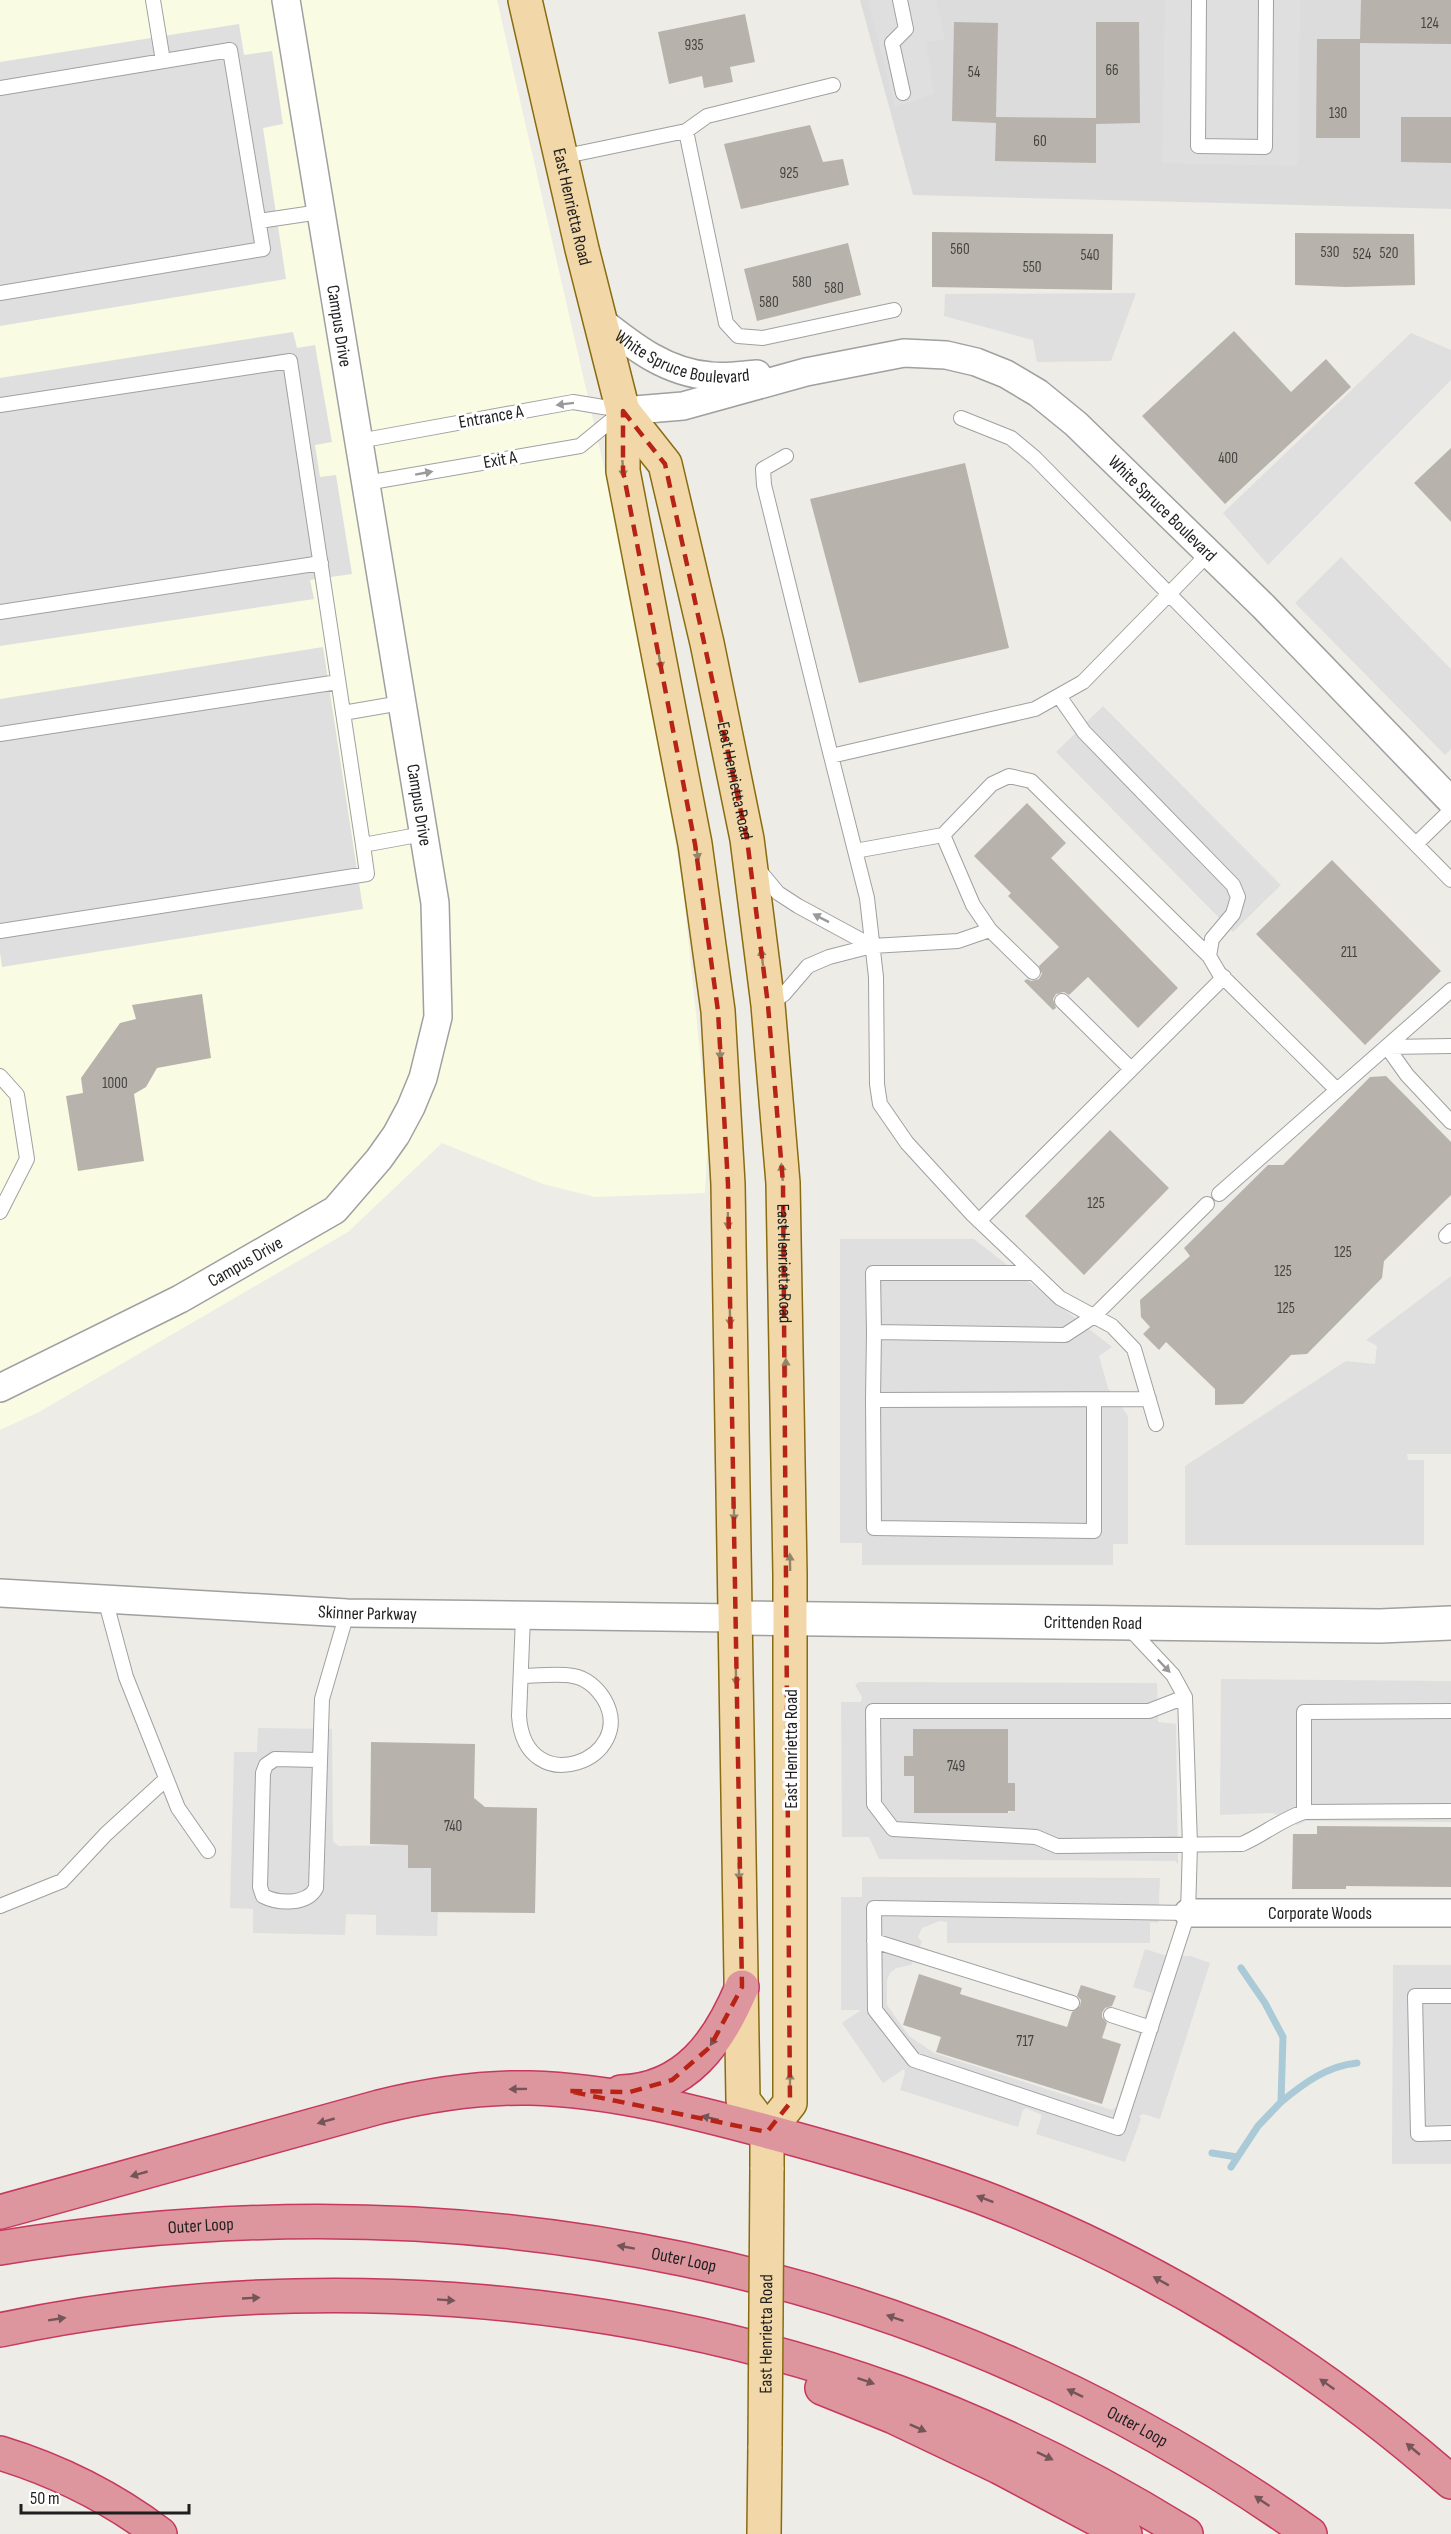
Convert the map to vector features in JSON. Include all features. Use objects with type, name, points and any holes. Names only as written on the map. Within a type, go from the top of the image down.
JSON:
[{"type":"highway","points":[[0,2212],[402,2102],[497,2089],[630,2092],[652,2088],[672,2080],[697,2062],[710,2047],[742,1986]]},
{"type":"highway","points":[[568,2091],[659,2106],[767,2132],[947,2184],[1050,2226],[1124,2261],[1239,2326],[1308,2370],[1374,2418],[1451,2482]]},
{"type":"highway","name":"Outer Loop","points":[[0,2248],[146,2229],[232,2223],[358,2221],[442,2224],[524,2232],[687,2259],[767,2278],[849,2303],[928,2330],[1044,2378],[1118,2415],[1191,2456],[1310,2534]]},
{"type":"highway","points":[[0,2330],[131,2308],[244,2298],[380,2296],[501,2305],[594,2316],[693,2333],[762,2350],[860,2379],[937,2407],[1011,2439],[1085,2476],[1186,2534]]},
{"type":"highway","points":[[501,2305],[652,2336],[782,2374],[856,2402],[930,2434],[1023,2479],[1125,2534]]},
{"type":"highway","points":[[0,2453],[56,2473],[94,2491],[160,2534]]},
{"type":"highway","points":[[1071,2506],[1109,2534]]},
{"type":"main road","name":"East Henrietta Road","points":[[525,0],[623,411],[622,471],[695,844],[718,1011],[728,1184],[743,2100],[767,2132],[764,2534]]},
{"type":"main road","name":"East Henrietta Road","points":[[623,411],[665,464],[707,643],[748,856],[768,1005],[783,1183],[790,1620],[790,2103],[767,2132]]},
{"type":"street","name":"Campus Drive","points":[[0,1388],[180,1299],[335,1210],[379,1159],[411,1107],[423,1078],[438,1017],[435,903],[286,0]]},
{"type":"street","name":"White Spruce Boulevard","points":[[601,321],[652,358],[676,368],[710,376],[806,372]]},
{"type":"street","name":"White Spruce Boulevard","points":[[623,411],[683,406],[806,372],[904,353],[921,352],[976,362],[1006,374],[1038,393],[1076,424],[1263,606],[1451,801]]},
{"type":"street","name":"Skinner Parkway","points":[[0,1593],[348,1613],[736,1618]]},
{"type":"street","name":"Crittenden Road","points":[[736,1618],[1370,1626],[1451,1623]]},
{"type":"street","name":"Corporate Woods","points":[[1188,1913],[1451,1913]]},
{"type":"lane","points":[[153,0],[163,61]]},
{"type":"lane","points":[[900,0],[906,29],[892,43],[903,93]]},
{"type":"lane","points":[[1199,0],[1198,146],[1243,147],[1265,147],[1266,0]]},
{"type":"lane","points":[[0,88],[230,50],[263,249],[0,293]]},
{"type":"lane","points":[[561,157],[686,131],[706,116],[833,85]]},
{"type":"lane","points":[[686,131],[726,323],[738,336],[763,338],[894,310]]},
{"type":"lane","points":[[259,221],[320,212]]},
{"type":"lane","points":[[0,405],[290,361],[367,874],[0,931]]},
{"type":"lane","name":"Entrance A","points":[[359,441],[573,402],[623,411]]},
{"type":"lane","name":"Exit A","points":[[366,483],[580,446],[623,411]]},
{"type":"lane","points":[[961,418],[1011,438],[1027,451],[1451,880]]},
{"type":"lane","points":[[786,456],[763,469],[764,485],[867,898],[876,977],[877,1084],[880,1104],[907,1143],[979,1221],[1060,1298],[1112,1326],[1134,1349],[1156,1424]]},
{"type":"lane","points":[[831,756],[1035,709],[1083,682],[1209,553]]},
{"type":"lane","points":[[0,612],[321,563]]},
{"type":"lane","points":[[0,734],[338,682]]},
{"type":"lane","points":[[1059,696],[1084,732],[1233,885],[1238,897],[1233,914],[1212,939],[1209,956]]},
{"type":"lane","points":[[343,713],[401,703]]},
{"type":"lane","points":[[855,851],[943,835],[992,784],[1009,776],[1031,781],[1209,956],[1224,977],[1337,1090]]},
{"type":"lane","points":[[1416,844],[1451,810]]},
{"type":"lane","points":[[363,844],[423,834]]},
{"type":"lane","points":[[943,835],[973,905],[990,930],[1033,972]]},
{"type":"lane","points":[[748,856],[778,893],[872,945]]},
{"type":"lane","points":[[768,1005],[784,994],[808,966],[829,957],[872,945],[958,941],[990,930]]},
{"type":"lane","points":[[979,1221],[1224,977]]},
{"type":"lane","points":[[1219,1194],[1451,990]]},
{"type":"lane","points":[[1062,1001],[1131,1070]]},
{"type":"lane","points":[[1387,1047],[1451,1046]]},
{"type":"lane","points":[[1387,1047],[1407,1075],[1451,1122]]},
{"type":"lane","points":[[0,1076],[17,1095],[27,1159],[0,1212]]},
{"type":"lane","points":[[874,1332],[1065,1335],[1094,1316],[1207,1204]]},
{"type":"lane","points":[[1034,1273],[873,1273],[874,1528],[1094,1530],[1094,1400]]},
{"type":"lane","points":[[873,1400],[1149,1399]]},
{"type":"lane","points":[[105,1599],[126,1677],[166,1779],[178,1808],[208,1851]]},
{"type":"lane","points":[[318,1760],[275,1759],[266,1765],[263,1773],[260,1887],[263,1896],[272,1900],[304,1900],[312,1896],[316,1888],[318,1760],[322,1699],[348,1613]]},
{"type":"lane","points":[[522,1676],[574,1676],[588,1681],[599,1690],[610,1717],[609,1731],[594,1756],[581,1763],[567,1766],[551,1765],[537,1758],[526,1746],[520,1732],[519,1716],[524,1617]]},
{"type":"lane","points":[[1124,1623],[1173,1675],[1185,1697],[1190,1845],[1188,1913],[1118,2128],[914,2060],[875,2010],[874,1908],[1188,1913]]},
{"type":"lane","points":[[1185,1697],[1149,1711],[873,1711],[874,1804],[893,1830],[1036,1837],[1057,1846],[1242,1844],[1266,1833],[1291,1816],[1304,1812],[1451,1811]]},
{"type":"lane","points":[[1304,1812],[1304,1712],[1451,1711]]},
{"type":"lane","points":[[0,1906],[62,1881],[106,1834],[166,1779]]},
{"type":"lane","points":[[874,1941],[1072,2003]]},
{"type":"lane","points":[[1451,1996],[1415,1996],[1418,2134],[1451,2133]]},
{"type":"lane","points":[[1111,2015],[1150,2028]]},
{"type":"highlighted area","points":[[623,411],[665,464],[747,839],[768,1005],[783,1183],[790,2103],[767,2132],[568,2091],[630,2092],[672,2080],[710,2047],[742,1987],[728,1184],[718,1011],[695,844],[623,471]]},
{"type":"shaded area","points":[[0,0],[497,0],[616,520],[648,678],[683,889],[706,1109],[707,1154],[705,1193],[595,1197],[543,1184],[442,1143],[348,1232],[39,1412],[0,1430]]},
{"type":"shaded area","points":[[860,0],[1451,0],[1451,209],[913,195]]},
{"type":"shaded area","points":[[868,0],[936,0],[945,39],[926,42],[934,94],[895,107]]},
{"type":"shaded area","points":[[1165,0],[1300,0],[1298,166],[1162,163]]},
{"type":"shaded area","points":[[239,24],[244,55],[272,51],[283,124],[263,128],[286,279],[0,326],[0,62]]},
{"type":"shaded area","points":[[1136,293],[1111,361],[1037,362],[1033,340],[944,316],[945,294]]},
{"type":"shaded area","points":[[293,332],[297,348],[315,345],[332,442],[315,445],[320,477],[336,475],[352,574],[310,580],[314,599],[0,646],[0,378]]},
{"type":"shaded area","points":[[1411,333],[1451,350],[1451,380],[1268,565],[1223,513]]},
{"type":"shaded area","points":[[1341,557],[1451,669],[1451,749],[1445,755],[1295,603]]},
{"type":"shaded area","points":[[323,647],[363,909],[2,967],[0,953],[0,699]]},
{"type":"shaded area","points":[[1103,706],[1281,885],[1233,932],[1056,752]]},
{"type":"shaded area","points":[[840,1239],[974,1239],[1112,1347],[1099,1356],[1108,1388],[1128,1416],[1128,1544],[1113,1544],[1113,1565],[862,1565],[862,1543],[840,1543]]},
{"type":"shaded area","points":[[1451,1276],[1451,1454],[1407,1454],[1408,1460],[1424,1460],[1424,1545],[1185,1545],[1185,1466],[1346,1361],[1375,1364],[1377,1346],[1366,1340]]},
{"type":"shaded area","points":[[1221,1679],[1451,1681],[1451,1822],[1306,1821],[1297,1825],[1273,1813],[1220,1815]]},
{"type":"shaded area","points":[[859,1682],[1157,1683],[1158,1722],[1176,1724],[1178,1864],[1175,1861],[879,1859],[869,1837],[842,1837],[841,1702],[861,1702],[862,1697],[855,1685]],"holes":[[[913,1729],[1008,1783],[1015,1783],[1015,1810],[1008,1813],[914,1813],[914,1776],[904,1776],[904,1756],[913,1756]]]},
{"type":"shaded area","points":[[258,1728],[332,1729],[333,1842],[339,1846],[408,1845],[408,1868],[431,1868],[431,1911],[438,1912],[437,1936],[376,1935],[376,1915],[346,1914],[345,1935],[253,1933],[253,1909],[230,1908],[234,1752],[257,1752]]},
{"type":"shaded area","points":[[862,1877],[1160,1878],[1158,1923],[1150,1922],[1150,1943],[947,1943],[947,1922],[940,1921],[922,1928],[918,1937],[922,1942],[911,1965],[896,1968],[887,1980],[887,2005],[909,2036],[934,2053],[1112,2110],[1116,2107],[1152,1993],[1133,1987],[1145,1949],[1164,1955],[1191,1956],[1210,1963],[1160,2119],[1143,2114],[1139,2116],[1141,2119],[1125,2162],[1036,2134],[1042,2115],[1026,2108],[1023,2110],[1018,2127],[900,2090],[904,2069],[883,2083],[842,2023],[861,2010],[841,2010],[841,1897],[862,1897]]},
{"type":"shaded area","points":[[1393,1965],[1451,1965],[1451,2164],[1392,2164]]},
{"type":"building","points":[[1361,0],[1451,0],[1451,44],[1360,43],[1360,138],[1316,138],[1317,39],[1360,39]]},
{"type":"building","points":[[745,14],[755,62],[730,67],[733,82],[704,88],[702,76],[669,84],[658,32]]},
{"type":"building","points":[[954,22],[998,23],[996,117],[1096,118],[1096,22],[1139,22],[1140,123],[1096,124],[1096,163],[995,161],[996,123],[952,121]]},
{"type":"building","points":[[1401,117],[1451,117],[1451,163],[1401,162]]},
{"type":"building","points":[[810,125],[823,162],[843,159],[849,185],[741,209],[724,144]]},
{"type":"building","points":[[932,232],[1113,234],[1112,290],[932,287]]},
{"type":"building","points":[[1295,233],[1414,234],[1415,285],[1346,287],[1295,285]]},
{"type":"building","points":[[848,243],[861,295],[757,321],[744,269]]},
{"type":"building","points":[[1234,331],[1291,392],[1326,359],[1351,387],[1225,504],[1142,416]]},
{"type":"building","points":[[1451,448],[1451,522],[1414,483]]},
{"type":"building","points":[[965,463],[1009,648],[859,683],[810,499]]},
{"type":"building","points":[[1027,803],[1066,843],[1051,858],[1178,988],[1138,1028],[1088,977],[1069,995],[1064,992],[1056,994],[1053,999],[1056,1008],[1053,1010],[1024,981],[1039,979],[1042,974],[1039,966],[1059,947],[1008,896],[1011,893],[974,856]]},
{"type":"building","points":[[1332,860],[1441,971],[1365,1045],[1256,934]]},
{"type":"building","points":[[202,994],[211,1058],[157,1068],[146,1087],[134,1094],[144,1161],[78,1171],[66,1096],[83,1093],[81,1078],[120,1023],[136,1019],[132,1005]]},
{"type":"building","points":[[1386,1076],[1451,1142],[1451,1195],[1384,1261],[1382,1278],[1307,1354],[1291,1355],[1243,1404],[1215,1405],[1215,1389],[1166,1342],[1159,1350],[1143,1334],[1150,1327],[1141,1317],[1140,1300],[1190,1256],[1184,1248],[1268,1165],[1283,1165],[1370,1077]]},
{"type":"building","points":[[1110,1130],[1169,1188],[1084,1275],[1025,1216]]},
{"type":"building","points":[[913,1729],[1008,1729],[1008,1783],[1015,1783],[1015,1811],[1008,1811],[1008,1813],[914,1813],[914,1776],[904,1776],[904,1756],[913,1756]]},
{"type":"building","points":[[371,1742],[475,1744],[474,1798],[485,1807],[537,1808],[535,1913],[431,1912],[431,1868],[408,1868],[408,1845],[370,1844]]},
{"type":"building","points":[[1317,1826],[1451,1827],[1451,1887],[1346,1886],[1346,1889],[1292,1889],[1293,1834],[1317,1834]]},
{"type":"building","points":[[919,1974],[962,1988],[960,1994],[1067,2027],[1072,2012],[1080,2006],[1081,2000],[1077,1996],[1081,1985],[1116,1996],[1112,2006],[1105,2008],[1102,2013],[1107,2023],[1102,2038],[1121,2044],[1102,2104],[936,2052],[941,2037],[903,2025]]},
{"type":"waterway","points":[[1231,2167],[1258,2126],[1281,2102],[1283,2037],[1265,2003],[1241,1968]]},
{"type":"waterway","points":[[1281,2102],[1316,2076],[1357,2063]]},
{"type":"waterway","points":[[1212,2153],[1237,2157]]}]
